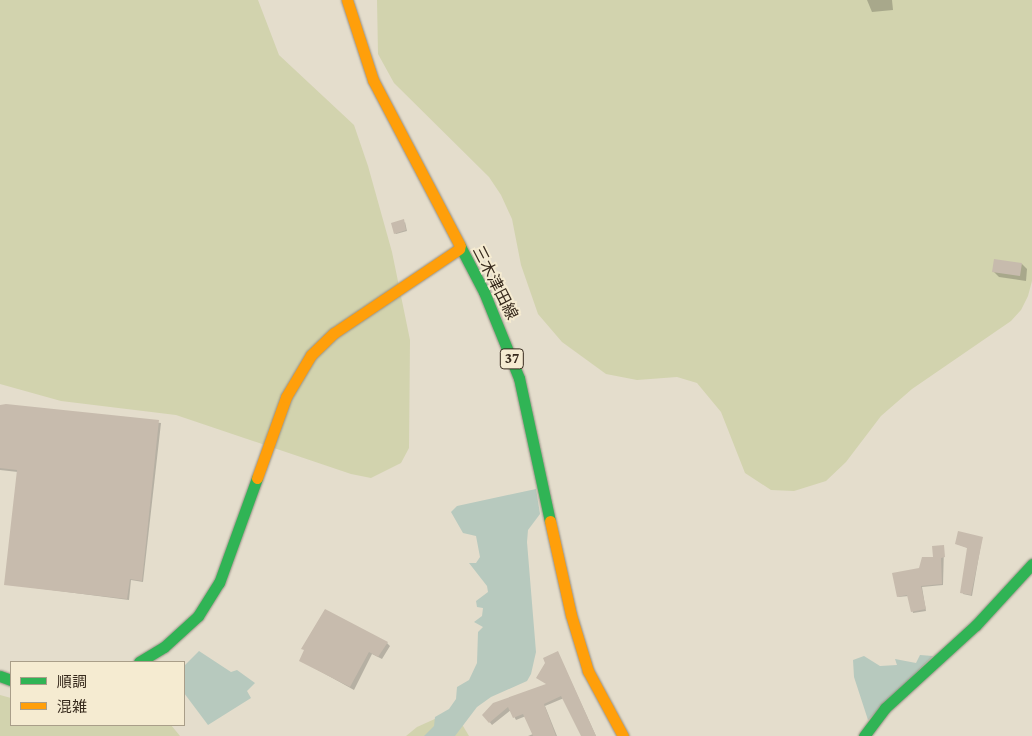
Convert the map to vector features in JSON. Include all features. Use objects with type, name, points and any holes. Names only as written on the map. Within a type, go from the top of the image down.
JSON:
[{"type":"street","name":"三木津田線","points":[[347,0],[373,80],[459,249],[484,292],[519,378],[571,615],[588,671],[608,713],[623,736]]},
{"type":"street","points":[[141,661],[164,647],[198,616],[219,583],[286,397],[311,355],[334,333],[459,249]]},
{"type":"street","points":[[864,736],[885,708],[976,625],[1032,564]]},
{"type":"green space","points":[[0,0],[258,0],[279,55],[354,125],[368,166],[392,252],[410,340],[409,448],[401,463],[371,478],[351,474],[176,415],[61,401],[0,384]]},
{"type":"green space","points":[[377,0],[1032,0],[1032,281],[1028,296],[1021,310],[1011,321],[912,389],[881,416],[846,462],[826,481],[794,491],[771,490],[745,473],[721,412],[697,383],[677,377],[637,380],[606,374],[562,342],[538,314],[521,265],[512,219],[501,195],[489,177],[394,83],[378,54]]},
{"type":"green space","points":[[0,695],[10,698],[10,726],[172,726],[180,736],[0,736]]},
{"type":"green space","points":[[437,718],[453,719],[463,726],[469,736],[406,736],[417,727]]},
{"type":"shaded area","points":[[536,489],[540,514],[528,530],[527,542],[536,652],[531,674],[527,681],[491,697],[477,707],[455,736],[424,736],[434,726],[435,717],[449,709],[456,699],[457,687],[469,680],[477,663],[478,632],[483,627],[474,622],[482,616],[483,608],[477,607],[476,601],[488,592],[487,586],[469,563],[476,563],[480,557],[476,536],[463,533],[451,512],[457,506]]},
{"type":"shaded area","points":[[199,651],[231,672],[237,670],[255,683],[247,691],[251,698],[208,725],[185,694],[185,665]]},
{"type":"shaded area","points":[[920,655],[933,656],[868,720],[854,677],[853,660],[864,656],[880,666],[897,665],[895,659],[916,663]]},
{"type":"building","points":[[404,219],[406,230],[394,234],[391,223]]},
{"type":"building","points":[[994,259],[1022,263],[1020,276],[992,272]]},
{"type":"building","points":[[6,404],[159,420],[142,581],[130,579],[127,599],[4,585],[17,470],[0,468],[0,405]]},
{"type":"building","points":[[958,531],[983,537],[971,595],[960,593],[967,548],[955,544]]},
{"type":"building","points":[[944,545],[945,557],[941,558],[942,584],[921,586],[926,609],[911,612],[907,595],[897,597],[892,573],[919,568],[922,557],[933,557],[932,546]]},
{"type":"building","points":[[325,609],[388,642],[378,657],[369,652],[350,687],[299,661],[304,650],[301,649]]},
{"type":"building","points":[[558,651],[596,736],[581,736],[561,696],[544,704],[556,736],[533,736],[523,714],[513,718],[508,707],[489,723],[482,715],[493,703],[546,684],[536,678],[545,663],[543,658]]},
{"type":"traffic: fast","points":[[460,246],[484,292],[519,378],[550,521]]},
{"type":"traffic: fast","points":[[141,661],[164,647],[198,616],[219,583],[257,478]]},
{"type":"traffic: fast","points":[[864,736],[885,708],[976,625],[1032,564]]},
{"type":"traffic: fast","points":[[0,676],[10,680]]},
{"type":"traffic: slow","points":[[347,0],[373,80],[460,246]]},
{"type":"traffic: slow","points":[[257,478],[286,397],[311,355],[334,333],[459,249]]},
{"type":"traffic: slow","points":[[550,521],[571,615],[588,671],[623,736]]}]
